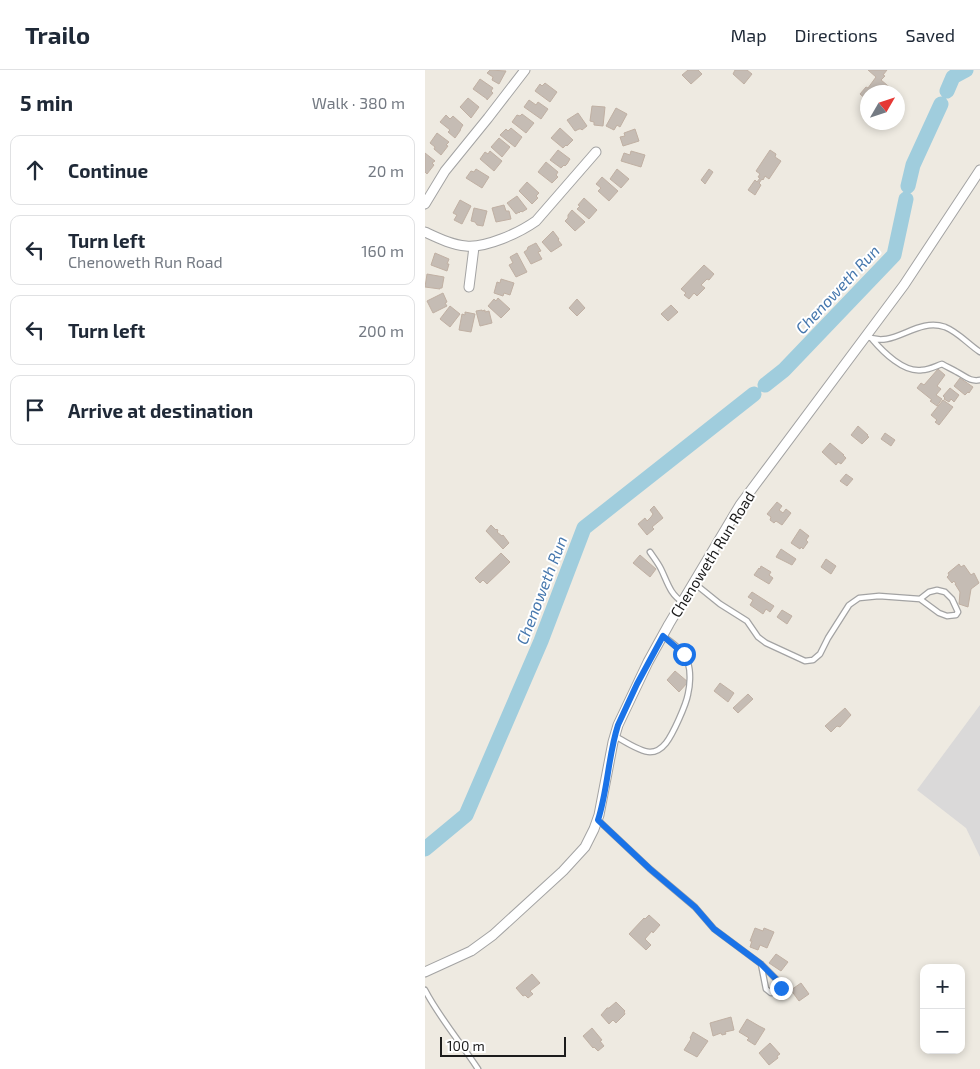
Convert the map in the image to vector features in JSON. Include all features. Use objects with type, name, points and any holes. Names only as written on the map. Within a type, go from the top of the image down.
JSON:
[{"type":"street","points":[[425,204],[445,171],[525,70]]},
{"type":"street","points":[[425,232],[460,245],[473,247],[525,229],[536,221],[596,152]]},
{"type":"street","name":"Chenoweth Run Road","points":[[425,972],[481,945],[503,927],[585,846],[598,820],[618,725],[637,684],[663,636],[740,505],[869,337],[980,170]]},
{"type":"street","points":[[469,287],[473,247]]},
{"type":"lane","points":[[869,337],[881,340],[919,327],[932,325],[952,331],[980,352]]},
{"type":"lane","points":[[869,337],[897,363],[910,369],[921,371],[942,364],[969,379],[980,380]]},
{"type":"lane","points":[[650,552],[673,594],[683,602]]},
{"type":"lane","points":[[694,583],[720,604],[747,622],[758,637],[766,643],[805,661],[813,660],[820,654],[849,606],[859,598],[879,596],[920,599],[939,613],[947,616],[956,615],[958,612],[953,599],[945,592],[937,590],[929,592],[920,599]]},
{"type":"lane","points":[[615,736],[648,752],[656,751],[666,743],[674,729],[689,694],[689,664],[684,654],[663,636]]},
{"type":"lane","points":[[598,820],[650,869],[695,907],[714,929],[761,964],[781,984],[781,988],[777,992],[771,992],[766,988],[761,964]]},
{"type":"lane","points":[[425,990],[478,1069]]},
{"type":"shaded area","points":[[980,705],[980,857],[966,828],[917,790]]},
{"type":"building","points":[[490,70],[506,71],[499,84],[492,80],[493,77],[487,73]]},
{"type":"building","points":[[688,70],[698,70],[702,74],[691,84],[682,75]]},
{"type":"building","points":[[735,70],[747,70],[752,74],[744,84],[733,74]]},
{"type":"building","points":[[868,70],[887,70],[881,80],[887,85],[870,85],[876,77]]},
{"type":"building","points":[[480,79],[493,88],[491,91],[493,93],[487,100],[473,89]]},
{"type":"building","points":[[545,83],[557,92],[550,102],[535,91],[540,84],[542,86]]},
{"type":"building","points":[[468,98],[479,107],[471,118],[460,107]]},
{"type":"building","points":[[529,100],[536,105],[538,102],[548,109],[541,119],[524,107]]},
{"type":"building","points":[[592,106],[605,107],[603,126],[594,125],[594,122],[590,121]]},
{"type":"building","points":[[616,108],[627,114],[620,127],[617,125],[614,130],[606,126]]},
{"type":"building","points":[[578,113],[587,126],[582,130],[575,131],[567,120]]},
{"type":"building","points":[[522,114],[534,123],[526,133],[512,122],[517,115],[520,116]]},
{"type":"building","points":[[446,115],[450,119],[453,116],[463,125],[455,138],[448,132],[450,130],[440,122]]},
{"type":"building","points":[[511,128],[522,137],[515,147],[500,135],[506,129],[508,131]]},
{"type":"building","points":[[560,128],[573,140],[563,148],[551,138]]},
{"type":"building","points":[[635,129],[639,141],[623,146],[620,137],[625,136],[624,133]]},
{"type":"building","points":[[437,133],[449,142],[441,155],[430,143]]},
{"type":"building","points":[[499,138],[510,147],[502,157],[491,147]]},
{"type":"building","points":[[558,150],[570,159],[561,168],[550,160]]},
{"type":"building","points":[[770,150],[781,161],[769,179],[765,176],[762,179],[755,195],[748,190],[755,180],[757,182],[760,178],[758,177],[760,174],[756,171]]},
{"type":"building","points":[[490,151],[502,161],[494,171],[480,159],[485,152],[488,154]]},
{"type":"building","points":[[631,151],[645,155],[641,167],[621,161],[624,153],[630,155]]},
{"type":"building","points":[[425,153],[435,161],[432,163],[434,165],[427,174],[425,172]]},
{"type":"building","points":[[546,162],[558,172],[556,175],[558,177],[552,183],[538,172]]},
{"type":"building","points":[[476,169],[489,177],[482,188],[466,178],[471,171],[474,172]]},
{"type":"building","points":[[617,169],[629,179],[621,188],[610,179]]},
{"type":"building","points":[[709,169],[713,172],[705,184],[701,180]]},
{"type":"building","points":[[602,177],[618,191],[609,201],[598,191],[601,188],[596,184]]},
{"type":"building","points":[[527,182],[539,193],[536,196],[538,198],[532,204],[519,191]]},
{"type":"building","points":[[517,196],[527,209],[516,214],[507,203]]},
{"type":"building","points":[[584,198],[597,210],[589,219],[577,209]]},
{"type":"building","points":[[460,200],[471,206],[462,224],[454,220],[457,215],[453,213]]},
{"type":"building","points":[[504,205],[506,211],[509,211],[511,219],[496,222],[492,208]]},
{"type":"building","points":[[474,208],[487,211],[483,226],[471,221]]},
{"type":"building","points":[[572,210],[585,222],[575,231],[565,221]]},
{"type":"building","points":[[553,231],[562,245],[551,252],[542,242]]},
{"type":"building","points":[[536,243],[541,251],[538,252],[542,259],[531,264],[524,252],[528,247]]},
{"type":"building","points":[[435,253],[449,259],[447,271],[431,265]]},
{"type":"building","points":[[517,253],[527,272],[516,277],[509,265],[513,263],[510,257]]},
{"type":"building","points":[[704,265],[714,274],[701,285],[705,288],[697,296],[694,293],[689,299],[681,289]]},
{"type":"building","points":[[427,274],[444,277],[442,288],[425,287]]},
{"type":"building","points":[[501,279],[514,283],[510,295],[504,293],[503,296],[494,293],[497,282],[500,283]]},
{"type":"building","points":[[443,293],[447,306],[433,313],[427,301]]},
{"type":"building","points":[[498,298],[510,309],[501,318],[488,306],[494,299],[496,301]]},
{"type":"building","points":[[577,299],[585,308],[577,316],[569,308]]},
{"type":"building","points":[[671,305],[678,312],[668,321],[661,314]]},
{"type":"building","points":[[450,306],[460,314],[450,327],[440,319]]},
{"type":"building","points":[[485,310],[485,312],[489,311],[492,323],[480,326],[476,311]]},
{"type":"building","points":[[465,312],[475,314],[471,332],[459,330],[462,314],[465,315]]},
{"type":"building","points":[[938,369],[945,375],[937,386],[941,389],[936,395],[942,399],[937,406],[917,388],[921,383],[924,385]]},
{"type":"building","points":[[960,378],[973,387],[965,395],[954,386]]},
{"type":"building","points":[[950,388],[959,395],[954,402],[951,399],[949,402],[943,396]]},
{"type":"building","points":[[943,400],[953,407],[939,425],[935,422],[937,420],[931,415]]},
{"type":"building","points":[[858,426],[869,437],[862,444],[851,435]]},
{"type":"building","points":[[885,433],[895,440],[891,446],[881,439]]},
{"type":"building","points":[[830,443],[846,458],[841,464],[838,462],[836,465],[822,452]]},
{"type":"building","points":[[846,474],[853,479],[847,486],[840,481]]},
{"type":"building","points":[[777,502],[782,506],[779,510],[783,513],[786,509],[791,513],[782,525],[776,521],[774,523],[767,514]]},
{"type":"building","points":[[654,506],[663,518],[652,527],[654,529],[647,535],[638,524],[645,518],[647,521],[651,517],[653,514],[650,510]]},
{"type":"building","points":[[491,525],[509,543],[503,549],[486,531]]},
{"type":"building","points":[[800,529],[809,536],[806,540],[808,542],[803,549],[791,543]]},
{"type":"building","points":[[781,549],[796,559],[792,565],[776,557]]},
{"type":"building","points":[[501,553],[510,562],[487,584],[483,580],[480,583],[475,578]]},
{"type":"building","points":[[640,555],[656,569],[650,577],[633,563]]},
{"type":"building","points":[[826,559],[836,566],[831,574],[821,567]]},
{"type":"building","points":[[959,564],[961,567],[964,565],[971,575],[974,573],[979,583],[971,589],[968,607],[959,604],[960,592],[954,581],[952,583],[947,577],[948,573]]},
{"type":"building","points":[[761,566],[771,572],[769,575],[773,578],[769,584],[754,575]]},
{"type":"building","points":[[752,592],[774,606],[770,612],[766,609],[763,614],[750,605],[753,600],[748,597]]},
{"type":"building","points":[[782,610],[792,616],[787,624],[777,617]]},
{"type":"building","points":[[675,671],[688,682],[679,692],[667,680]]},
{"type":"building","points":[[720,683],[734,693],[728,702],[714,691]]},
{"type":"building","points":[[748,694],[753,699],[738,713],[733,708]]},
{"type":"building","points":[[845,708],[851,715],[840,727],[837,726],[831,732],[825,726]]},
{"type":"building","points":[[649,915],[660,925],[645,939],[651,945],[646,950],[629,934]]},
{"type":"building","points":[[755,928],[763,931],[764,928],[774,932],[767,948],[760,945],[758,950],[750,947],[752,941],[750,941]]},
{"type":"building","points":[[776,954],[788,962],[781,971],[769,963]]},
{"type":"building","points":[[532,974],[540,983],[530,991],[533,994],[528,998],[525,995],[523,996],[516,988]]},
{"type":"building","points":[[801,983],[809,994],[799,1001],[791,990]]},
{"type":"building","points":[[616,1002],[625,1011],[625,1014],[616,1023],[613,1020],[609,1024],[601,1015]]},
{"type":"building","points":[[731,1017],[734,1030],[725,1032],[726,1034],[722,1035],[721,1033],[713,1036],[710,1023]]},
{"type":"building","points":[[747,1019],[765,1029],[755,1045],[747,1040],[749,1038],[739,1032]]},
{"type":"building","points":[[592,1028],[602,1040],[600,1041],[604,1046],[598,1051],[583,1036]]},
{"type":"building","points":[[693,1032],[708,1041],[697,1057],[684,1050]]},
{"type":"building","points":[[770,1043],[780,1054],[769,1065],[759,1053]]},
{"type":"waterway","name":"Chenoweth Run","points":[[947,91],[953,77],[966,70]]},
{"type":"waterway","name":"Chenoweth Run","points":[[908,186],[913,165],[941,104]]},
{"type":"waterway","name":"Chenoweth Run","points":[[765,385],[784,370],[894,255],[906,199]]},
{"type":"waterway","name":"Chenoweth Run","points":[[425,849],[466,815],[541,641],[584,528],[754,394]]},
{"type":"route","points":[[684,654],[663,636],[648,662],[618,725],[598,820],[650,869],[695,907],[714,929],[775,976],[781,984],[781,988]]}]
